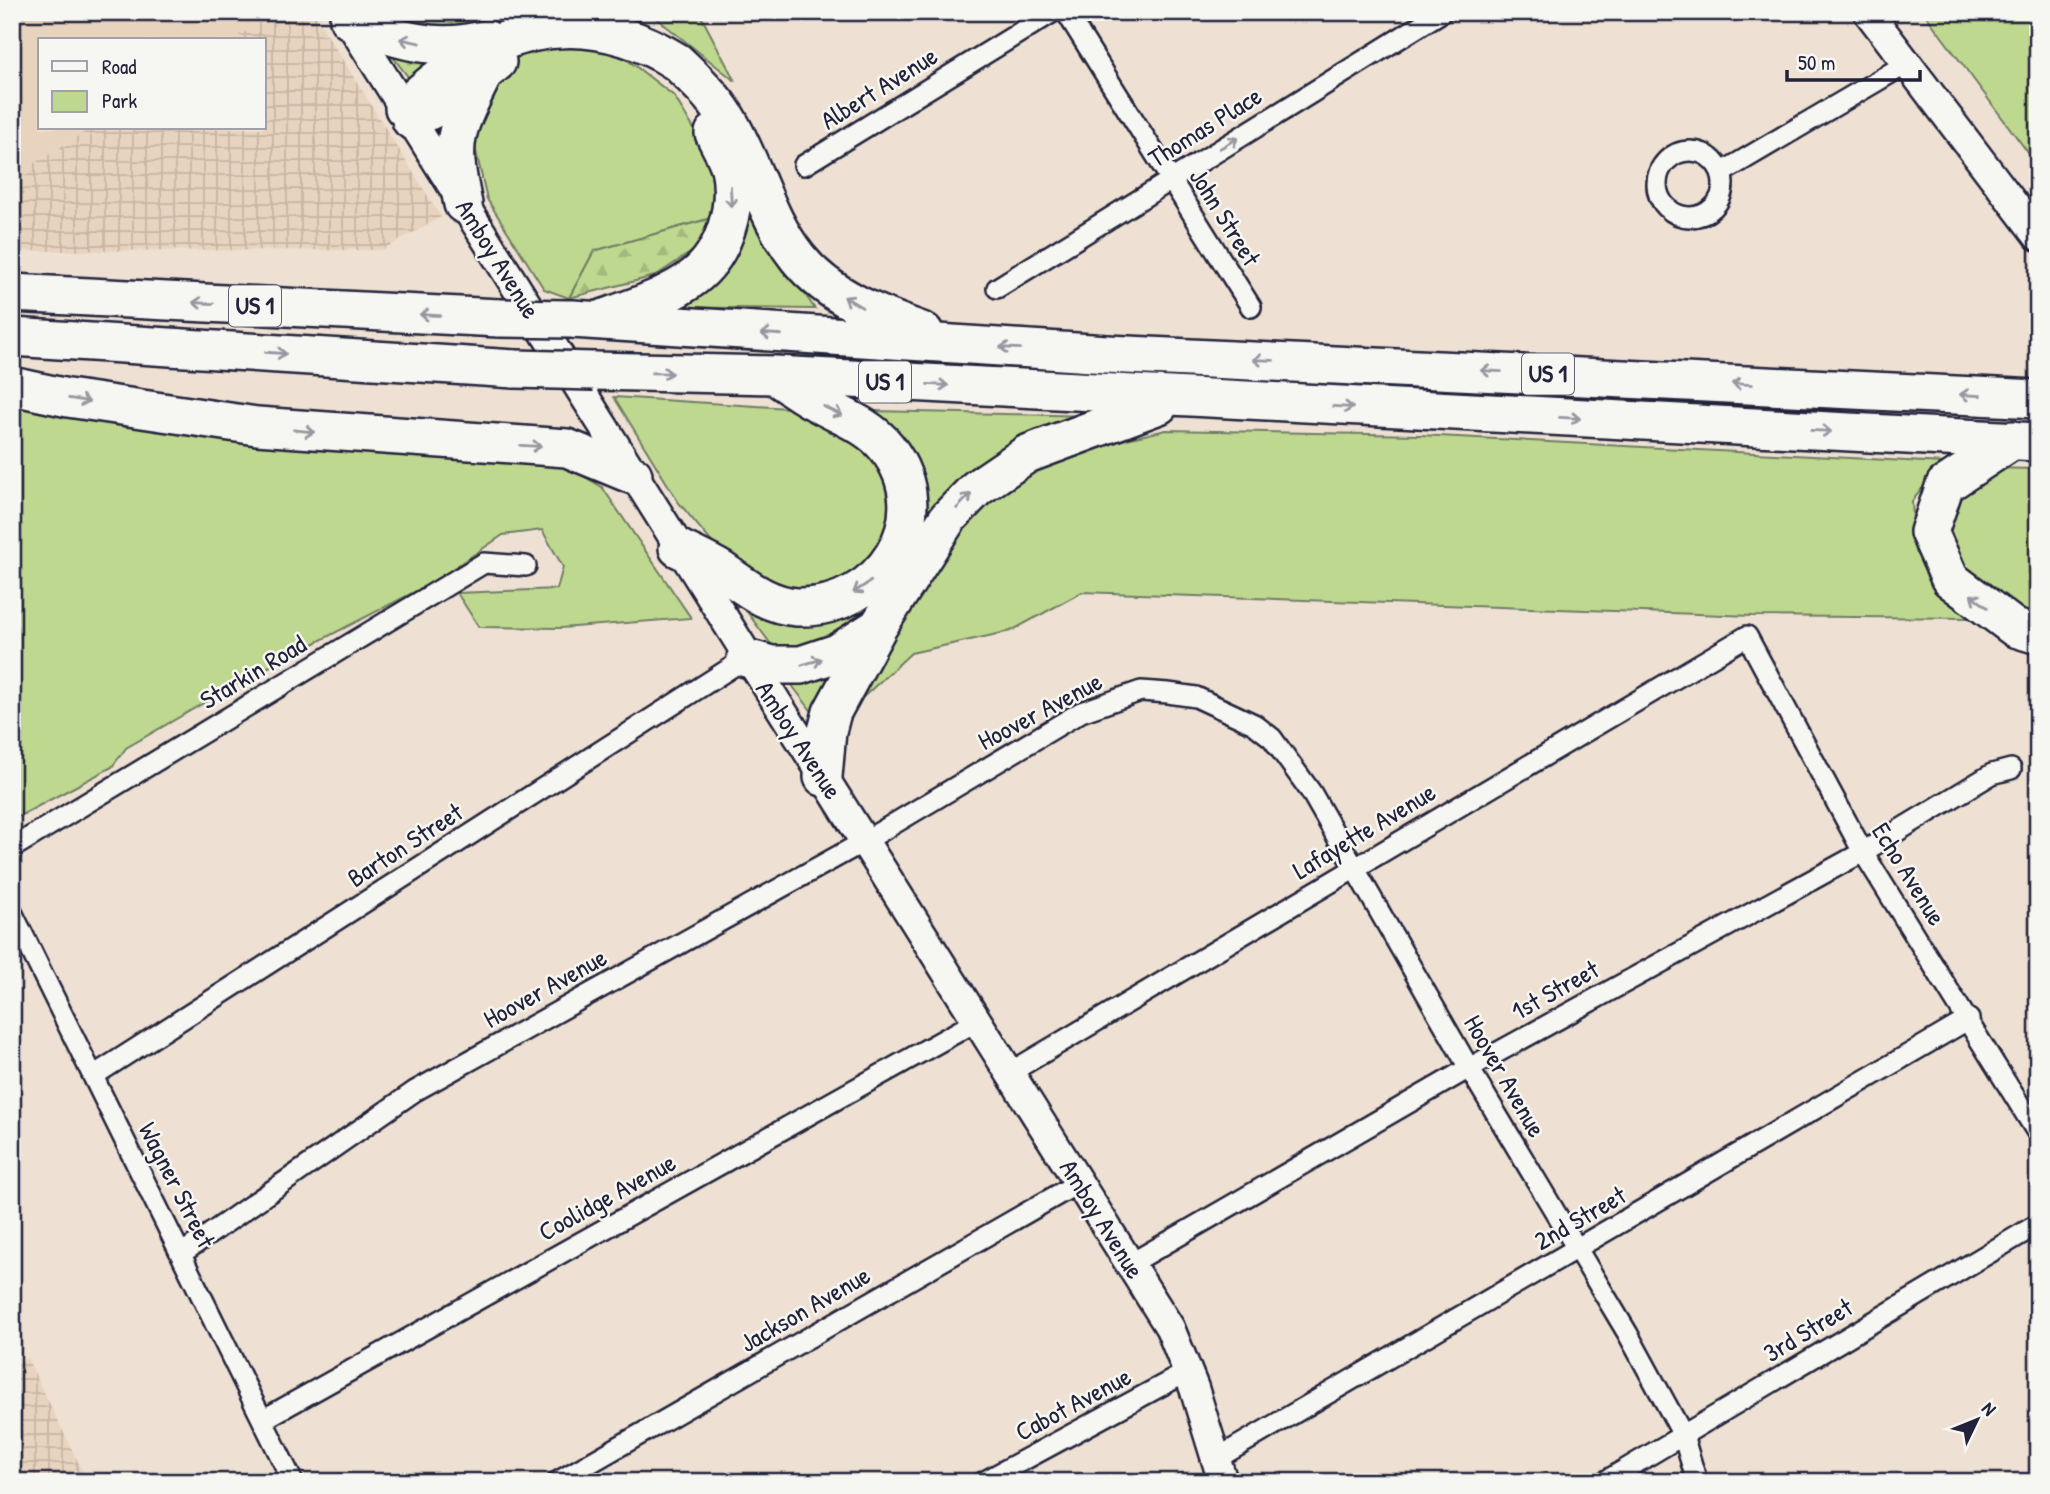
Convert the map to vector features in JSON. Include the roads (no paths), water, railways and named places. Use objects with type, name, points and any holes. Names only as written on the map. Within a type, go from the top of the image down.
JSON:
[{"type":"highway","points":[[346,16],[379,33],[457,47],[500,35],[552,13],[593,14],[625,24],[661,46],[691,75],[725,115],[748,157],[777,225],[799,259],[832,290],[869,312],[961,345]]},
{"type":"highway","points":[[407,114],[451,100],[520,46],[557,32],[589,34],[638,52],[672,81],[709,123],[729,168],[732,211],[721,244],[695,276],[658,297],[583,321]]},
{"type":"highway","points":[[407,114],[460,60],[500,35]]},
{"type":"highway","points":[[463,204],[453,157],[459,124],[484,72]]},
{"type":"highway","name":"US 1","points":[[12,293],[583,321],[961,345],[2038,399]]},
{"type":"highway","name":"US 1","points":[[12,337],[515,369],[775,375],[2025,441]]},
{"type":"highway","points":[[678,548],[719,569],[755,595],[796,607],[840,599],[858,590],[875,578],[897,551],[909,510],[906,481],[891,454],[859,424],[814,401],[775,375]]},
{"type":"highway","points":[[12,386],[95,402],[257,426],[567,448],[633,475]]},
{"type":"highway","points":[[823,777],[827,731],[832,712],[878,627],[948,518],[977,488],[1027,454],[1177,398]]},
{"type":"highway","points":[[2025,441],[1945,485],[1929,532],[1950,579],[2015,628],[2038,635]]},
{"type":"highway","points":[[746,658],[772,665],[801,665],[837,653],[878,627]]},
{"type":"street","name":"Albert Avenue","points":[[804,165],[1053,12]]},
{"type":"street","name":"John Street","points":[[1066,12],[1251,307]]},
{"type":"street","name":"Thomas Place","points":[[997,288],[1170,178],[1442,12]]},
{"type":"street","points":[[1868,12],[2038,236]]},
{"type":"street","name":"Amboy Avenue","points":[[346,16],[746,658],[865,841],[1170,1328],[1219,1471]]},
{"type":"street","points":[[1721,173],[1906,64]]},
{"type":"street","name":"Starkin Road","points":[[12,848],[484,563],[526,566]]},
{"type":"street","name":"Echo Avenue","points":[[1747,636],[1863,852],[2038,1134]]},
{"type":"street","name":"Lafayette Avenue","points":[[1009,1073],[1747,636]]},
{"type":"street","name":"Barton Street","points":[[93,1076],[746,658]]},
{"type":"street","name":"Hoover Avenue","points":[[181,1254],[415,1091],[865,841],[1082,712],[1141,691],[1196,697],[1254,724],[1272,738],[1311,792],[1469,1068],[1628,1334],[1683,1435],[1697,1482]]},
{"type":"street","name":"1st Street","points":[[1130,1264],[1469,1068],[1863,852],[1992,774],[2011,769]]},
{"type":"street","name":"Wagner Street","points":[[12,912],[293,1482]]},
{"type":"street","name":"2nd Street","points":[[1219,1471],[1577,1250],[1969,1019]]},
{"type":"street","name":"Coolidge Avenue","points":[[264,1419],[977,1021]]},
{"type":"street","name":"Jackson Avenue","points":[[557,1482],[1080,1182]]},
{"type":"street","name":"3rd Street","points":[[1604,1482],[2038,1224]]},
{"type":"street","name":"Cabot Avenue","points":[[983,1482],[1187,1372]]}]
